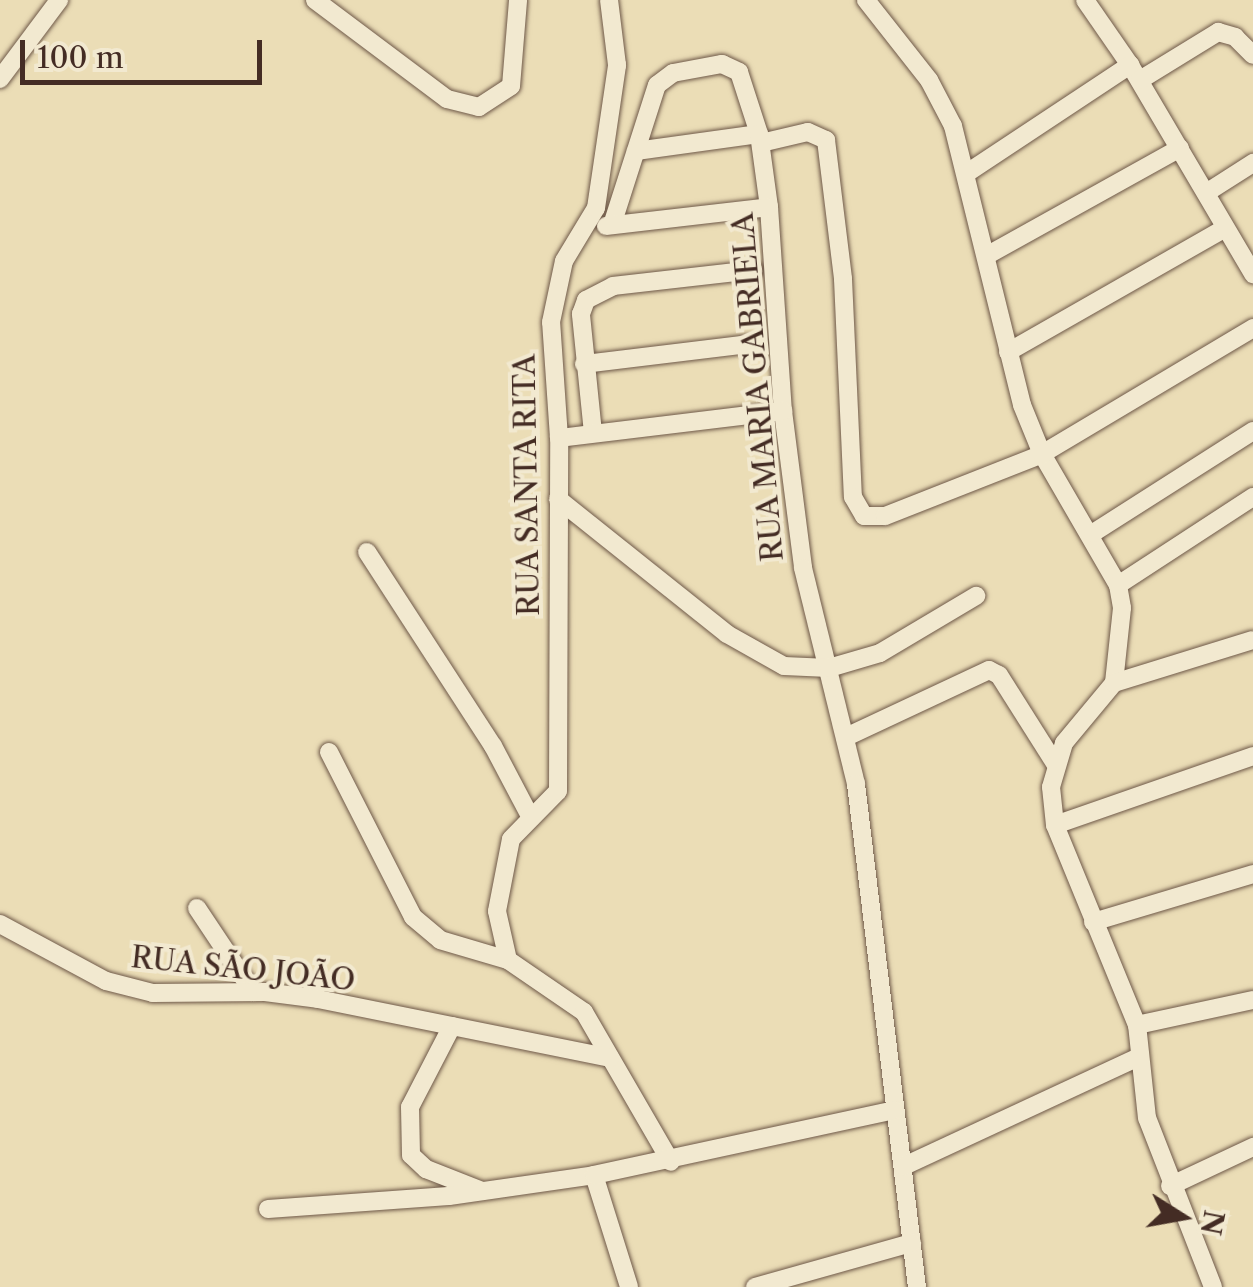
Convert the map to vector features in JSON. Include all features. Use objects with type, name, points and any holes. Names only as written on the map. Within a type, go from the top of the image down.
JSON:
[{"type":"street","points":[[0,80],[59,0]]},
{"type":"street","points":[[315,0],[447,100],[479,107],[511,86],[518,0]]},
{"type":"street","name":"RUA SANTA RITA","points":[[508,960],[498,930],[498,889],[511,838],[558,791],[559,438],[554,288],[573,244],[590,227],[617,66],[609,0]]},
{"type":"street","points":[[866,0],[946,107],[967,173],[1008,352],[1042,454],[1093,533],[1118,585],[1121,638],[1114,683],[1064,742],[1056,765],[1055,824],[1137,1025],[1147,1118],[1170,1186],[1213,1287]]},
{"type":"street","points":[[1085,0],[1135,72],[1253,274]]},
{"type":"street","points":[[967,173],[1135,72],[1218,32],[1235,37],[1253,54]]},
{"type":"street","name":"RUA MARIA GABRIELA","points":[[612,225],[664,77],[722,64],[740,72],[760,138],[769,207],[783,411],[803,568],[846,737],[917,1287]]},
{"type":"street","points":[[636,151],[808,132],[826,140],[844,278],[853,496],[864,516],[885,516],[1042,454],[1253,328]]},
{"type":"street","points":[[986,256],[1180,148]]},
{"type":"street","points":[[1206,193],[1253,163]]},
{"type":"street","points":[[590,227],[769,207]]},
{"type":"street","points":[[1008,352],[1225,228]]},
{"type":"street","points":[[592,433],[584,364],[586,300],[613,286],[754,270]]},
{"type":"street","points":[[584,364],[758,343]]},
{"type":"street","points":[[559,438],[783,411]]},
{"type":"street","points":[[1093,533],[1253,430]]},
{"type":"street","points":[[1118,585],[1253,496]]},
{"type":"street","points":[[558,499],[768,661],[828,668],[880,653],[976,596]]},
{"type":"street","points":[[367,552],[493,746],[531,818]]},
{"type":"street","points":[[1114,683],[1253,640]]},
{"type":"street","points":[[846,737],[988,670],[999,675],[1056,765]]},
{"type":"street","points":[[329,752],[412,917],[440,940],[508,960],[584,1012],[671,1162]]},
{"type":"street","points":[[1055,824],[1253,756]]},
{"type":"street","points":[[1093,922],[1253,874]]},
{"type":"street","points":[[197,908],[253,992]]},
{"type":"street","name":"RUA SÃO JOÃO","points":[[0,924],[106,981],[184,997],[253,992],[610,1058]]},
{"type":"street","points":[[1137,1025],[1253,1000]]},
{"type":"street","points":[[452,1026],[410,1107],[411,1155],[426,1168],[484,1192]]},
{"type":"street","points":[[904,1166],[1138,1057]]},
{"type":"street","points":[[268,1209],[484,1192],[594,1175],[671,1162],[894,1110]]},
{"type":"street","points":[[1170,1186],[1253,1147]]},
{"type":"street","points":[[594,1175],[629,1287]]},
{"type":"street","points":[[755,1287],[912,1242]]}]
